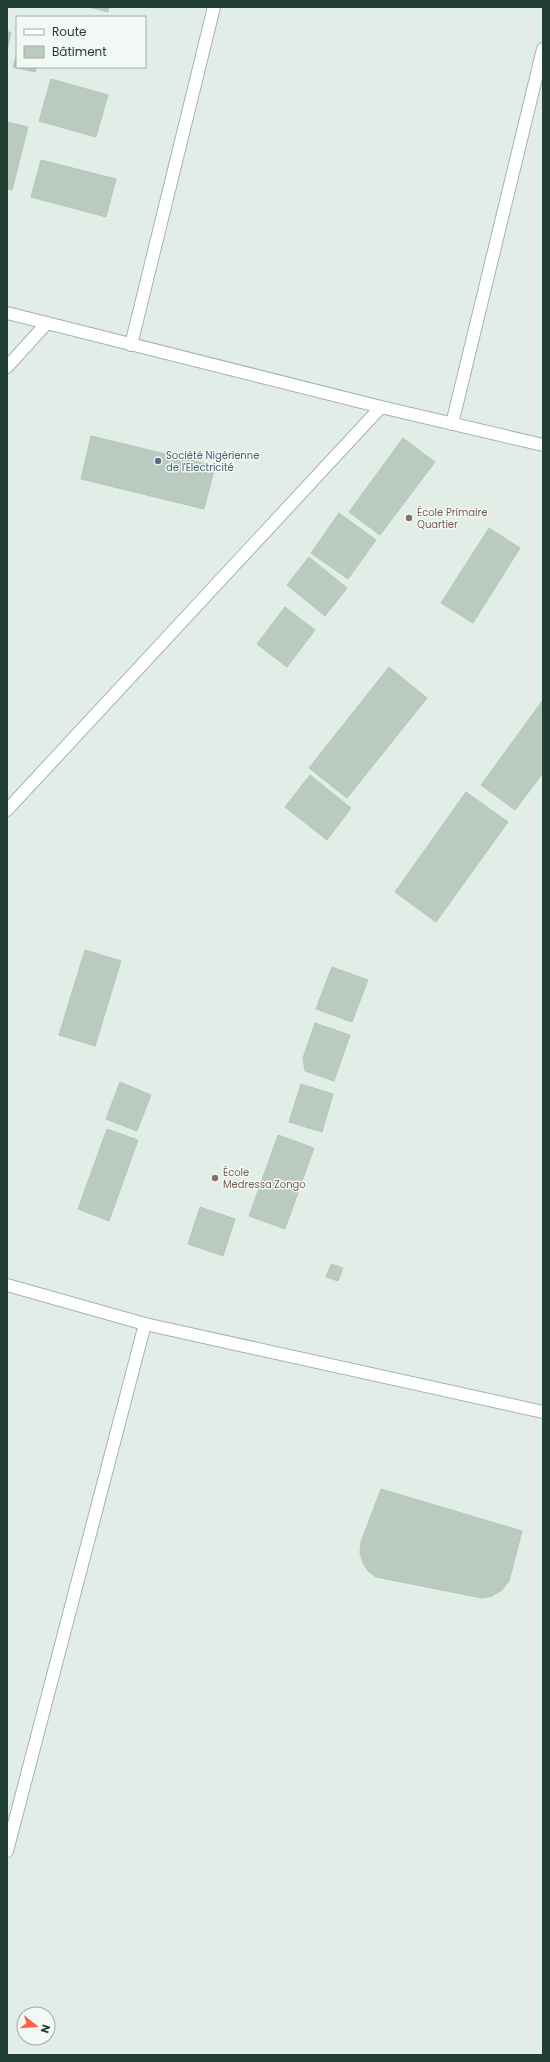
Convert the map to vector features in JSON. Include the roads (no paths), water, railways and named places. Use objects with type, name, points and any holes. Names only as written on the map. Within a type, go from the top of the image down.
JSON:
[{"type":"street","points":[[131,345],[214,7]]},
{"type":"street","points":[[452,424],[543,49]]},
{"type":"street","points":[[7,313],[381,407],[543,445]]},
{"type":"street","points":[[7,367],[47,323]]},
{"type":"street","points":[[7,810],[381,407]]},
{"type":"street","points":[[7,1285],[145,1324],[543,1412]]},
{"type":"street","points":[[7,1851],[145,1324]]},
{"type":"place","name":"Société Nigérienne de l'Electricité","points":[[158,461]]},
{"type":"place","name":"École Primaire Quartier","points":[[409,518]]},
{"type":"place","name":"École Medressa Zongo","points":[[215,1178]]}]
